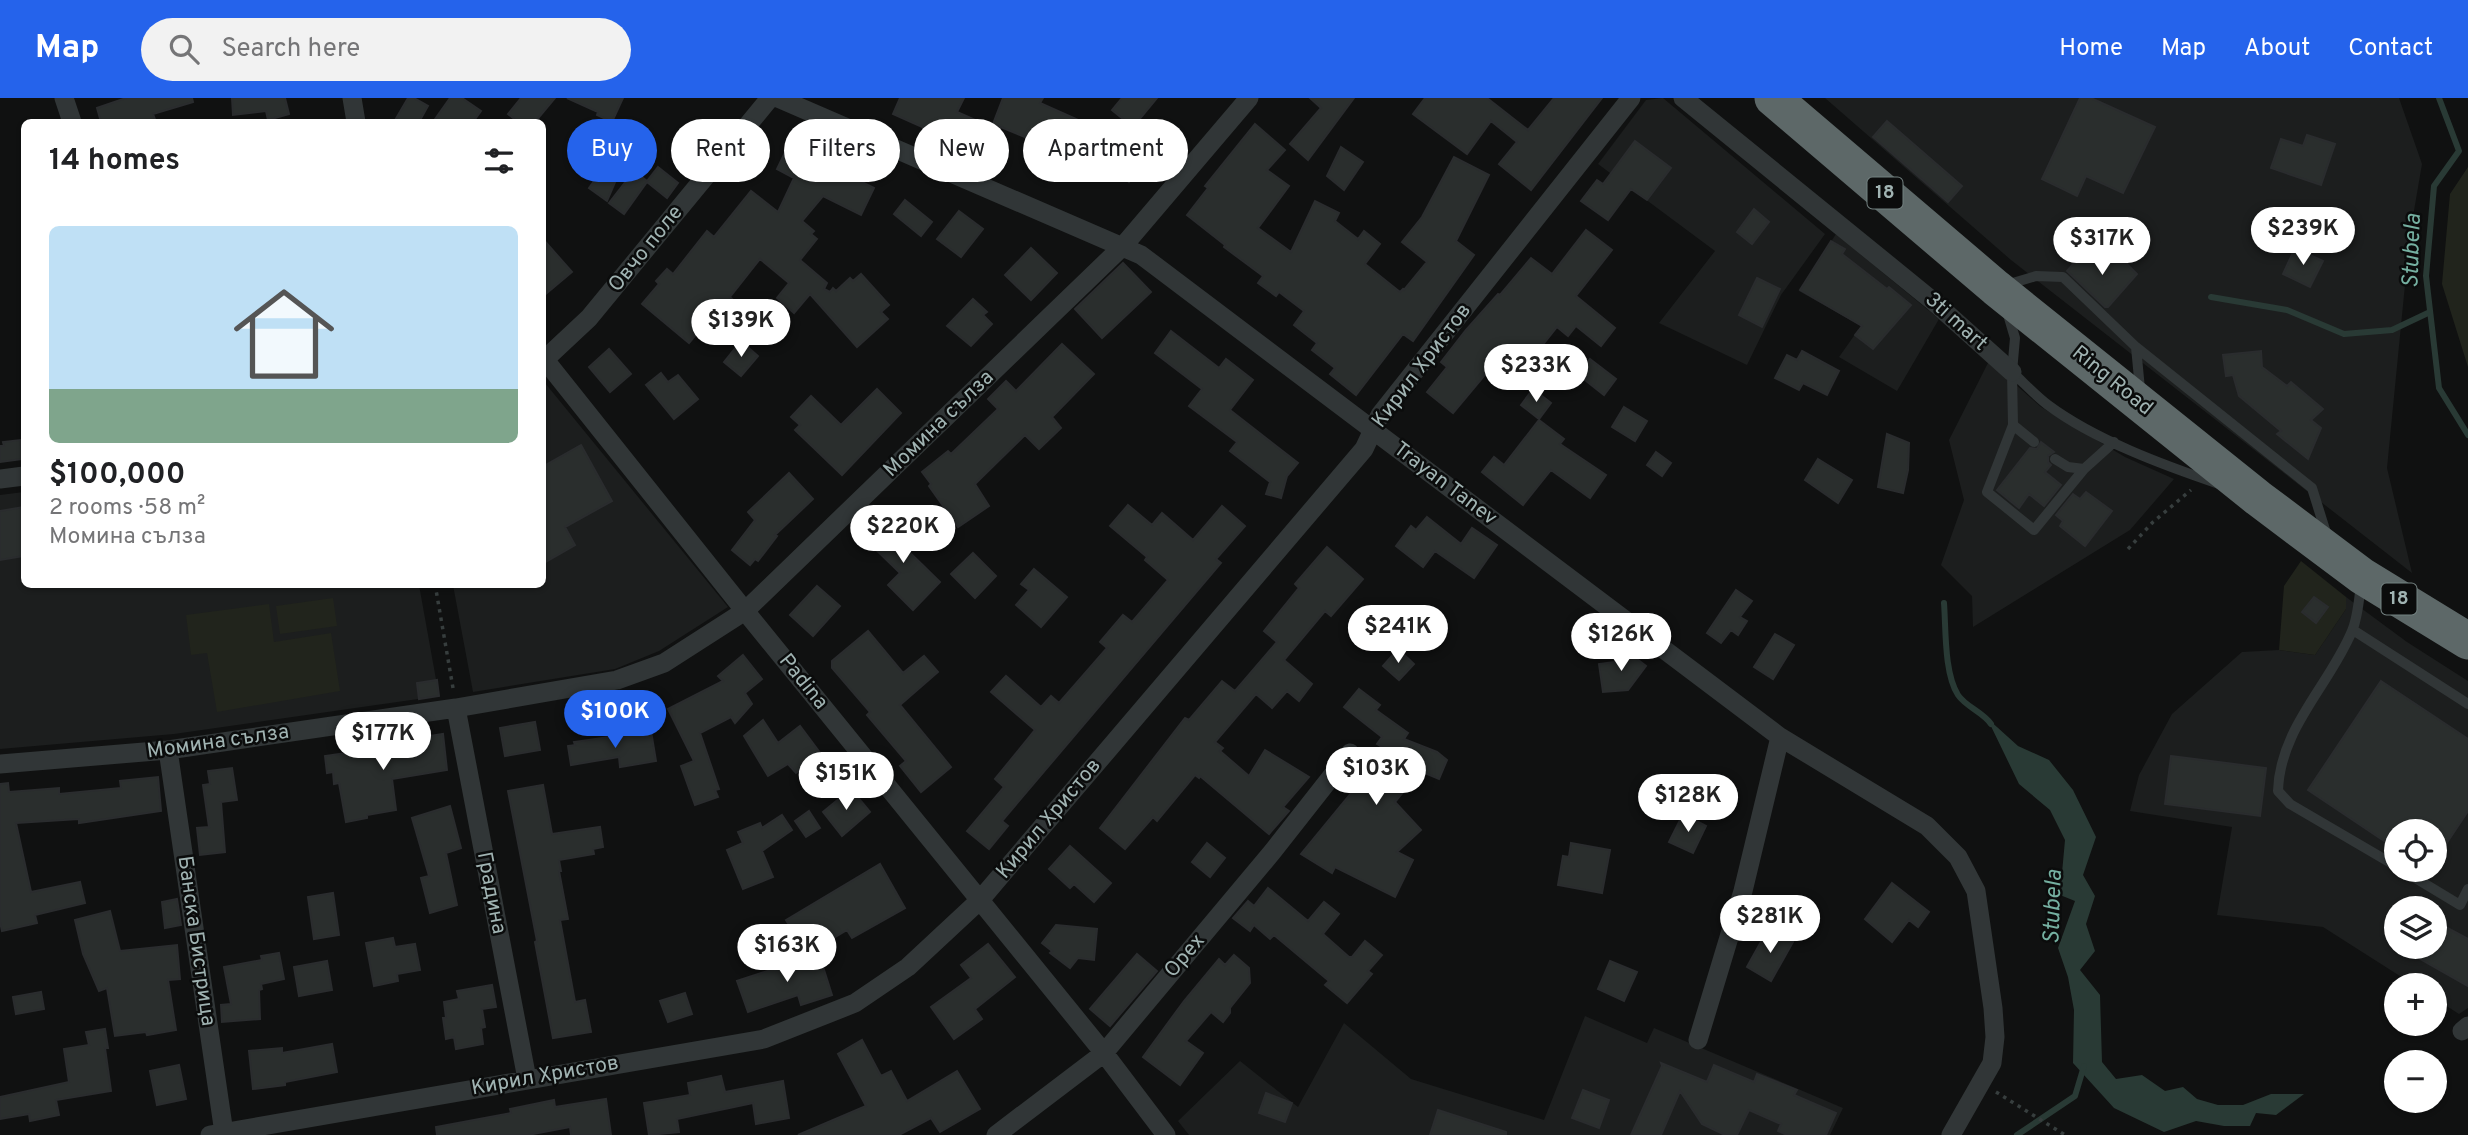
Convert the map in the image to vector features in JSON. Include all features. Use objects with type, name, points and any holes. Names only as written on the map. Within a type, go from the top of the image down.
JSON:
[{"type":"highway","name":"Ring Road","points":[[1785,105],[1996,288],[2258,498],[2362,576],[2468,641]]},
{"type":"street","points":[[64,98],[71,119]]},
{"type":"street","points":[[352,98],[356,119]]},
{"type":"street","name":"Овчо поле","points":[[546,359],[589,318],[770,98]]},
{"type":"street","name":"Trayan Tanev","points":[[778,98],[1141,254],[1780,737],[1927,826],[1958,857],[1976,891],[1993,1009],[1995,1037],[1992,1063],[1951,1135]]},
{"type":"street","name":"Момина сълза","points":[[0,764],[167,750],[456,708],[617,680],[664,663],[745,611],[1124,245],[1249,98]]},
{"type":"street","name":"Кирил Христов","points":[[217,1134],[764,1039],[855,1003],[908,967],[980,900],[1364,449],[1388,404],[1632,98]]},
{"type":"street","name":"3ti mart","points":[[1683,98],[1934,302],[2012,372]]},
{"type":"street","name":"Padina","points":[[546,363],[1104,1053],[1166,1135]]},
{"type":"street","points":[[0,479],[21,476]]},
{"type":"street","name":"Градина","points":[[456,708],[527,1079]]},
{"type":"street","points":[[1698,1040],[1743,891],[1780,737]]},
{"type":"street","name":"Банска Бистрица","points":[[167,750],[217,1134]]},
{"type":"street","name":"Орех","points":[[996,1135],[1104,1053],[1273,851],[1350,753]]},
{"type":"lane","points":[[2114,442],[2084,469],[2034,530],[1987,492],[2013,425],[2012,372],[2015,338],[2010,316],[1996,288],[2036,276],[2063,277],[2136,347],[2312,488],[2332,554]]},
{"type":"lane","points":[[2136,347],[2142,406]]},
{"type":"lane","name":"3ti mart","points":[[2012,372],[2049,405],[2114,442],[2175,470],[2258,498]]},
{"type":"lane","points":[[2013,425],[2034,442]]},
{"type":"lane","points":[[2055,460],[2068,467],[2084,469]]},
{"type":"lane","points":[[2362,576],[2353,631],[2289,739],[2279,774],[2278,791],[2290,804],[2384,859]]},
{"type":"lane","points":[[2353,631],[2468,704]]},
{"type":"lane","points":[[2423,882],[2464,906],[2468,889]]},
{"type":"path","points":[[2129,549],[2153,522],[2203,479]]},
{"type":"path","points":[[436,588],[456,708]]},
{"type":"path","points":[[1982,1083],[2064,1135]]},
{"type":"shaded area","points":[[1663,98],[1825,234],[1781,295],[1747,365],[1659,323],[1715,251],[1598,164],[1646,100]]},
{"type":"shaded area","points":[[1825,98],[2399,98],[2422,164],[2410,234],[2387,468],[2412,573],[2011,260]]},
{"type":"shaded area","points":[[2468,167],[2468,367],[2442,284],[2450,194]]},
{"type":"shaded area","points":[[1836,234],[1939,319],[1897,391],[1839,357],[1861,326],[1799,291]]},
{"type":"shaded area","points":[[1989,361],[2041,407],[2125,457],[2174,479],[2130,530],[1973,627],[1972,596],[1941,565],[1964,500],[1949,440]]},
{"type":"shaded area","points":[[546,384],[728,607],[659,651],[615,669],[473,692],[454,588],[546,588]]},
{"type":"shaded area","points":[[21,492],[21,588],[420,588],[439,696],[174,734],[0,749],[0,495]]},
{"type":"shaded area","points":[[2301,561],[2346,597],[2346,609],[2315,655],[2279,650],[2284,586]]},
{"type":"shaded area","points":[[2346,597],[2407,642],[2468,681],[2468,1008],[2459,1014],[2447,1006],[2447,973],[2395,973],[2323,927],[2217,915],[2232,827],[2130,811],[2139,775],[2172,714],[2242,652],[2279,650],[2315,655],[2346,609]]},
{"type":"shaded area","points":[[333,598],[337,626],[280,634],[276,606]]},
{"type":"shaded area","points":[[269,604],[274,642],[331,633],[340,691],[217,712],[207,653],[191,655],[186,615]]},
{"type":"shaded area","points":[[1987,718],[2018,746],[2049,760],[2073,790],[2096,837],[2083,875],[2095,896],[2086,924],[2095,951],[2080,970],[2100,995],[2102,1062],[2116,1079],[2142,1075],[2165,1091],[2183,1087],[2197,1099],[2218,1105],[2243,1105],[2271,1094],[2304,1094],[2276,1115],[2256,1113],[2250,1126],[2224,1126],[2196,1121],[2164,1132],[2114,1108],[2073,1063],[2074,1010],[2068,977],[2058,948],[2075,901],[2060,895],[2065,840],[2050,810],[2019,784]]},
{"type":"shaded area","points":[[1585,1016],[1647,1043],[1654,1028],[1843,1108],[1830,1135],[1189,1135],[1178,1121],[1240,1061],[1298,1107],[1344,1023],[1411,1079],[1544,1120]]},
{"type":"building","points":[[126,98],[192,98],[193,102],[153,114],[155,119],[100,119],[97,108]]},
{"type":"building","points":[[232,98],[285,98],[289,114],[272,119],[268,119],[266,111],[233,115]]},
{"type":"building","points":[[408,98],[414,98],[428,106],[421,119],[396,119]]},
{"type":"building","points":[[450,98],[462,98],[481,111],[475,119],[435,119]]},
{"type":"building","points":[[521,98],[555,98],[538,119],[514,119],[508,114]]},
{"type":"building","points":[[567,98],[623,98],[613,119],[606,119],[597,115],[598,112]]},
{"type":"building","points":[[900,98],[964,98],[957,112],[973,119],[914,119],[914,123],[893,114]]},
{"type":"building","points":[[1003,98],[1043,98],[1040,103],[1076,119],[1023,119],[1023,136],[1009,131],[1009,119],[995,119]]},
{"type":"building","points":[[1122,98],[1157,98],[1140,119],[1123,119],[1112,110]]},
{"type":"building","points":[[1310,98],[1354,98],[1308,160],[1290,144],[1321,108]]},
{"type":"building","points":[[1425,98],[1487,98],[1528,130],[1554,98],[1602,98],[1531,190],[1499,164],[1517,142],[1491,121],[1467,154],[1413,114]]},
{"type":"building","points":[[2080,98],[2091,98],[2155,127],[2123,193],[2086,176],[2077,196],[2042,179]]},
{"type":"building","points":[[1887,121],[1962,186],[1948,202],[1873,137]]},
{"type":"building","points":[[1255,124],[1285,150],[1267,170],[1289,186],[1258,228],[1291,252],[1315,201],[1339,213],[1335,221],[1358,239],[1364,231],[1380,244],[1365,264],[1400,292],[1427,262],[1402,242],[1422,217],[1454,157],[1489,175],[1456,241],[1474,255],[1413,341],[1403,334],[1356,395],[1330,374],[1335,368],[1312,350],[1317,343],[1294,325],[1304,311],[1279,292],[1276,296],[1258,283],[1263,276],[1187,215],[1208,188],[1205,186]]},
{"type":"building","points":[[2307,135],[2335,144],[2321,185],[2271,168],[2281,139],[2303,146]]},
{"type":"building","points":[[1635,141],[1671,168],[1647,200],[1631,189],[1608,220],[1581,201],[1597,180],[1603,184]]},
{"type":"building","points":[[1341,147],[1363,162],[1344,190],[1327,176]]},
{"type":"building","points":[[784,154],[784,173],[777,169]]},
{"type":"building","points":[[657,168],[671,177],[671,182],[678,183],[667,198],[647,182],[657,182]]},
{"type":"building","points":[[593,182],[615,182],[607,201],[589,188]]},
{"type":"building","points":[[625,182],[647,182],[624,214],[609,203]]},
{"type":"building","points":[[792,182],[862,182],[874,188],[861,215],[823,196],[802,221],[814,231],[811,234],[817,239],[800,260],[827,283],[824,289],[830,292],[833,288],[836,291],[850,278],[853,281],[861,274],[889,305],[881,312],[888,319],[857,347],[810,294],[794,313],[777,298],[789,283],[760,259],[730,297],[753,318],[737,335],[713,314],[689,343],[642,304],[659,284],[656,281],[667,269],[673,274],[707,231],[714,237],[751,191],[778,212]]},
{"type":"building","points":[[905,200],[932,222],[921,236],[894,214]]},
{"type":"building","points":[[1754,209],[1769,222],[1752,244],[1737,232]]},
{"type":"building","points":[[959,211],[983,229],[961,257],[937,239]]},
{"type":"building","points":[[1586,230],[1612,250],[1576,296],[1615,328],[1601,346],[1576,326],[1568,336],[1557,327],[1529,362],[1509,346],[1453,413],[1427,392],[1447,367],[1441,362],[1531,258],[1552,274]]},
{"type":"building","points":[[1831,241],[1845,249],[1842,254],[1911,305],[1873,349],[1855,335],[1862,326],[1800,290]]},
{"type":"building","points":[[546,243],[572,272],[546,294]]},
{"type":"building","points":[[2088,247],[2107,264],[2125,262],[2137,274],[2108,307],[2067,271]]},
{"type":"building","points":[[1031,248],[1057,273],[1031,300],[1005,275]]},
{"type":"building","points":[[2295,248],[2323,261],[2310,287],[2283,274]]},
{"type":"building","points":[[1123,263],[1151,292],[1102,338],[1075,309]]},
{"type":"building","points":[[1757,278],[1780,289],[1762,327],[1739,315]]},
{"type":"building","points":[[973,299],[987,312],[983,315],[992,324],[971,346],[947,326]]},
{"type":"building","points":[[1171,331],[1219,368],[1226,359],[1253,380],[1230,410],[1298,463],[1287,476],[1281,498],[1266,494],[1270,482],[1230,451],[1237,442],[1189,406],[1202,389],[1155,353]]},
{"type":"building","points":[[741,341],[758,356],[741,376],[724,362]]},
{"type":"building","points":[[1062,344],[1094,374],[1052,417],[1061,428],[1039,449],[1025,435],[975,484],[989,506],[958,527],[922,472],[948,451],[951,454],[998,409],[988,399],[1006,381],[1016,391]]},
{"type":"building","points":[[609,349],[631,374],[610,392],[589,367]]},
{"type":"building","points":[[1802,351],[1839,371],[1827,395],[1803,383],[1799,390],[1775,378],[1787,355],[1797,360]]},
{"type":"building","points":[[2261,351],[2262,367],[2287,386],[2291,382],[2323,409],[2311,420],[2321,428],[2308,459],[2277,434],[2281,431],[2239,396],[2233,375],[2226,376],[2223,355]]},
{"type":"building","points":[[1590,359],[1616,379],[1604,395],[1585,380],[1587,377],[1580,371]]},
{"type":"building","points":[[661,373],[668,382],[678,375],[698,399],[674,419],[646,385]]},
{"type":"building","points":[[877,389],[901,413],[842,475],[795,430],[800,425],[791,417],[811,396],[841,425]]},
{"type":"building","points":[[1533,389],[1551,403],[1539,419],[1521,405]]},
{"type":"building","points":[[1624,407],[1647,421],[1635,441],[1612,427]]},
{"type":"building","points":[[1539,420],[1564,439],[1560,444],[1606,475],[1590,498],[1551,470],[1523,505],[1482,472],[1494,457],[1504,465]]},
{"type":"building","points":[[1887,434],[1909,443],[1908,470],[1903,493],[1878,487]]},
{"type":"building","points":[[20,440],[21,459],[0,462],[0,446],[4,446],[3,442]]},
{"type":"building","points":[[2041,442],[2054,452],[2048,456],[2051,465],[2045,472],[2061,485],[2044,506],[2029,494],[2019,508],[1997,490],[2030,448],[2037,449]]},
{"type":"building","points":[[581,445],[612,501],[565,527],[575,545],[546,562],[546,465]]},
{"type":"building","points":[[1656,452],[1671,463],[1662,476],[1647,465]]},
{"type":"building","points":[[1818,459],[1852,480],[1838,503],[1805,480]]},
{"type":"building","points":[[789,473],[813,499],[775,535],[777,536],[758,561],[755,559],[750,565],[732,550],[755,520],[748,512]]},
{"type":"building","points":[[2086,492],[2112,511],[2085,546],[2060,526],[2063,521],[2056,515],[2073,494],[2080,499]]},
{"type":"building","points":[[1128,505],[1152,525],[1162,513],[1193,540],[1222,506],[1245,526],[1216,559],[1221,563],[1002,821],[1008,826],[989,849],[967,831],[1004,787],[995,779],[1035,730],[991,692],[1006,676],[1041,707],[1051,696],[1059,703],[1107,648],[1100,642],[1123,615],[1132,622],[1168,580],[1145,560],[1147,557],[1110,526]]},
{"type":"building","points":[[21,508],[21,556],[0,560],[0,511]]},
{"type":"building","points":[[889,517],[905,533],[898,541],[940,582],[913,610],[888,585],[900,573],[866,540]]},
{"type":"building","points":[[1427,517],[1461,544],[1472,528],[1497,545],[1474,578],[1435,551],[1423,567],[1396,546],[1411,526],[1416,530]]},
{"type":"building","points":[[1327,547],[1363,579],[1331,616],[1325,611],[1284,660],[1312,684],[1299,701],[1287,691],[1272,708],[1256,694],[1215,742],[1223,748],[1220,751],[1249,776],[1265,750],[1309,777],[1283,807],[1289,811],[1269,834],[1200,776],[1199,778],[1195,775],[1157,821],[1153,817],[1125,849],[1100,828],[1185,718],[1189,720],[1222,681],[1235,691],[1277,642],[1264,631],[1299,588],[1295,584]]},
{"type":"building","points":[[973,553],[996,576],[975,598],[951,574]]},
{"type":"building","points":[[1034,569],[1067,597],[1041,627],[1016,605],[1029,590],[1021,584]]},
{"type":"building","points":[[817,586],[840,606],[813,636],[790,615]]},
{"type":"building","points":[[1736,590],[1752,601],[1740,617],[1747,621],[1738,635],[1731,630],[1721,643],[1707,633]]},
{"type":"building","points":[[2314,597],[2328,607],[2316,623],[2302,612]]},
{"type":"building","points":[[868,631],[903,673],[924,656],[938,672],[900,705],[951,767],[921,792],[900,766],[906,761],[867,715],[870,712],[832,668],[832,661]]},
{"type":"building","points":[[1775,634],[1794,645],[1773,679],[1754,667]]},
{"type":"building","points":[[1398,649],[1414,664],[1399,680],[1383,666]]},
{"type":"building","points":[[1624,649],[1646,666],[1628,690],[1603,692],[1599,664],[1614,662]]},
{"type":"building","points":[[743,655],[762,679],[745,693],[752,704],[735,723],[731,717],[700,733],[719,789],[715,790],[718,797],[695,805],[681,766],[694,761],[668,709],[723,681],[718,676]]},
{"type":"building","points":[[437,680],[439,696],[419,699],[417,683]]},
{"type":"building","points":[[2381,681],[2468,739],[2468,811],[2447,842],[2447,819],[2384,819],[2384,841],[2308,790]]},
{"type":"building","points":[[1359,689],[1380,705],[1376,710],[1408,733],[1404,739],[1437,752],[1447,760],[1439,779],[1420,771],[1395,802],[1421,830],[1397,852],[1413,860],[1395,897],[1335,867],[1332,873],[1301,854],[1357,786],[1353,783],[1382,747],[1377,744],[1382,737],[1344,707]]},
{"type":"building","points":[[763,720],[778,743],[800,726],[821,754],[796,773],[788,764],[768,776],[744,736]]},
{"type":"building","points":[[535,722],[540,750],[505,756],[500,728]]},
{"type":"building","points":[[651,731],[656,761],[620,767],[619,757],[571,765],[568,746],[575,745],[574,742]]},
{"type":"building","points":[[429,733],[430,736],[443,734],[447,770],[392,779],[396,810],[346,822],[339,783],[334,784],[333,772],[327,773],[325,756],[386,747],[385,740]]},
{"type":"building","points":[[2171,756],[2266,768],[2260,816],[2165,804]]},
{"type":"building","points":[[852,762],[864,777],[849,788],[837,774]]},
{"type":"building","points":[[232,768],[237,800],[221,802],[225,852],[200,855],[197,828],[209,827],[203,785],[210,784],[208,771]]},
{"type":"building","points":[[158,777],[161,811],[79,823],[79,819],[16,823],[31,892],[80,882],[85,903],[35,915],[37,923],[2,931],[0,784],[8,783],[9,792],[59,788],[59,794],[121,788],[120,781]]},
{"type":"building","points":[[543,785],[552,834],[600,827],[603,847],[593,849],[594,854],[559,860],[568,919],[560,920],[575,1002],[585,1000],[591,1032],[553,1038],[508,791]]},
{"type":"building","points":[[851,789],[870,812],[842,836],[823,812]]},
{"type":"building","points":[[450,806],[461,848],[446,853],[457,905],[430,913],[421,878],[429,876],[412,818]]},
{"type":"building","points":[[809,811],[820,828],[806,837],[795,821]]},
{"type":"building","points":[[1683,814],[1706,826],[1693,853],[1669,842]]},
{"type":"building","points":[[782,815],[792,830],[762,851],[773,877],[743,889],[727,850],[743,843],[738,832],[760,823],[762,828]]},
{"type":"building","points":[[1207,843],[1225,858],[1210,877],[1192,862]]},
{"type":"building","points":[[1571,843],[1610,850],[1602,893],[1558,885],[1563,856],[1569,857]]},
{"type":"building","points":[[1070,846],[1111,883],[1094,902],[1074,884],[1070,888],[1049,869]]},
{"type":"building","points":[[880,864],[905,908],[852,938],[847,930],[807,954],[786,920]]},
{"type":"building","points":[[1892,883],[1929,912],[1918,927],[1909,920],[1892,942],[1865,919]]},
{"type":"building","points":[[1268,888],[1308,921],[1324,902],[1339,914],[1323,934],[1349,957],[1352,957],[1365,941],[1382,955],[1368,971],[1372,974],[1347,1003],[1325,985],[1329,981],[1274,935],[1270,939],[1254,925],[1250,931],[1233,918],[1248,901],[1254,906]]},
{"type":"building","points":[[333,893],[339,935],[314,939],[308,897]]},
{"type":"building","points":[[177,899],[181,925],[165,928],[162,902]]},
{"type":"building","points":[[110,911],[120,951],[177,945],[180,979],[168,980],[176,1030],[147,1035],[146,1032],[115,1036],[107,988],[99,991],[83,954],[75,920]]},
{"type":"building","points":[[1056,925],[1097,929],[1094,960],[1078,958],[1070,968],[1050,953],[1052,951],[1042,943]]},
{"type":"building","points":[[2447,928],[2468,939],[2468,986],[2420,959],[2447,959]]},
{"type":"building","points":[[1768,929],[1793,942],[1771,981],[1747,967]]},
{"type":"building","points":[[393,938],[395,947],[415,944],[420,970],[397,974],[398,981],[374,986],[366,943]]},
{"type":"building","points":[[988,944],[1015,977],[975,1009],[982,1019],[954,1039],[931,1007],[971,978],[961,965]]},
{"type":"building","points":[[279,953],[284,979],[261,984],[260,1019],[222,1022],[221,1005],[231,1004],[224,967],[262,960],[261,956]]},
{"type":"building","points":[[819,954],[832,995],[801,1005],[798,995],[748,1012],[737,981]]},
{"type":"building","points":[[1137,954],[1157,971],[1110,1026],[1090,1009]]},
{"type":"building","points":[[1234,955],[1249,968],[1250,983],[1230,1008],[1230,1013],[1223,1022],[1211,1012],[1186,1041],[1203,1053],[1180,1085],[1143,1057],[1219,959],[1225,965]]},
{"type":"building","points":[[327,961],[332,990],[299,996],[294,967]]},
{"type":"building","points":[[1610,961],[1637,972],[1624,1001],[1598,989]]},
{"type":"building","points":[[492,985],[496,1007],[482,1009],[485,1027],[481,1028],[483,1044],[456,1049],[454,1037],[446,1039],[444,1002],[459,999],[457,991]]},
{"type":"building","points":[[41,992],[44,1009],[16,1014],[13,997]]},
{"type":"building","points":[[685,993],[692,1014],[668,1022],[660,1001]]},
{"type":"building","points":[[105,1029],[111,1091],[56,1100],[59,1115],[30,1121],[29,1114],[0,1119],[0,1097],[69,1082],[64,1049],[89,1045],[86,1032]]},
{"type":"building","points":[[862,1040],[881,1076],[891,1071],[907,1101],[957,1071],[980,1109],[940,1132],[931,1118],[899,1135],[798,1135],[866,1106],[838,1054]]},
{"type":"building","points":[[332,1044],[337,1072],[285,1082],[285,1085],[253,1089],[249,1051],[282,1048],[282,1053]]},
{"type":"building","points":[[1661,1063],[1707,1082],[1714,1065],[1754,1082],[1757,1074],[1797,1090],[1794,1095],[1836,1113],[1826,1135],[1787,1135],[1778,1131],[1781,1124],[1749,1110],[1737,1135],[1725,1135],[1702,1124],[1680,1091],[1661,1135],[1631,1135]]},
{"type":"building","points":[[179,1065],[186,1099],[157,1105],[150,1071]]},
{"type":"building","points":[[721,1076],[725,1092],[783,1081],[789,1118],[756,1124],[753,1103],[677,1119],[679,1132],[649,1135],[644,1103],[690,1095],[688,1083]]},
{"type":"building","points":[[1583,1090],[1609,1100],[1599,1128],[1572,1118]]},
{"type":"building","points":[[1266,1093],[1292,1103],[1285,1122],[1259,1113]]},
{"type":"building","points":[[606,1099],[611,1135],[571,1135],[570,1127],[528,1135],[437,1135],[436,1127],[511,1113],[510,1109],[554,1100],[555,1107]]},
{"type":"building","points":[[1438,1110],[1506,1132],[1506,1135],[1430,1135]]},
{"type":"waterway","name":"Stubela","points":[[2439,98],[2459,151],[2434,186],[2426,276],[2439,388],[2468,435]]},
{"type":"waterway","name":"Stubela","points":[[2211,297],[2287,310],[2344,334],[2392,330],[2430,312]]},
{"type":"waterway","points":[[1944,603],[1946,650],[1953,686],[1961,699],[1991,724]]},
{"type":"waterway","name":"Stubela","points":[[2017,1135],[2075,1096],[2084,1066]]}]
